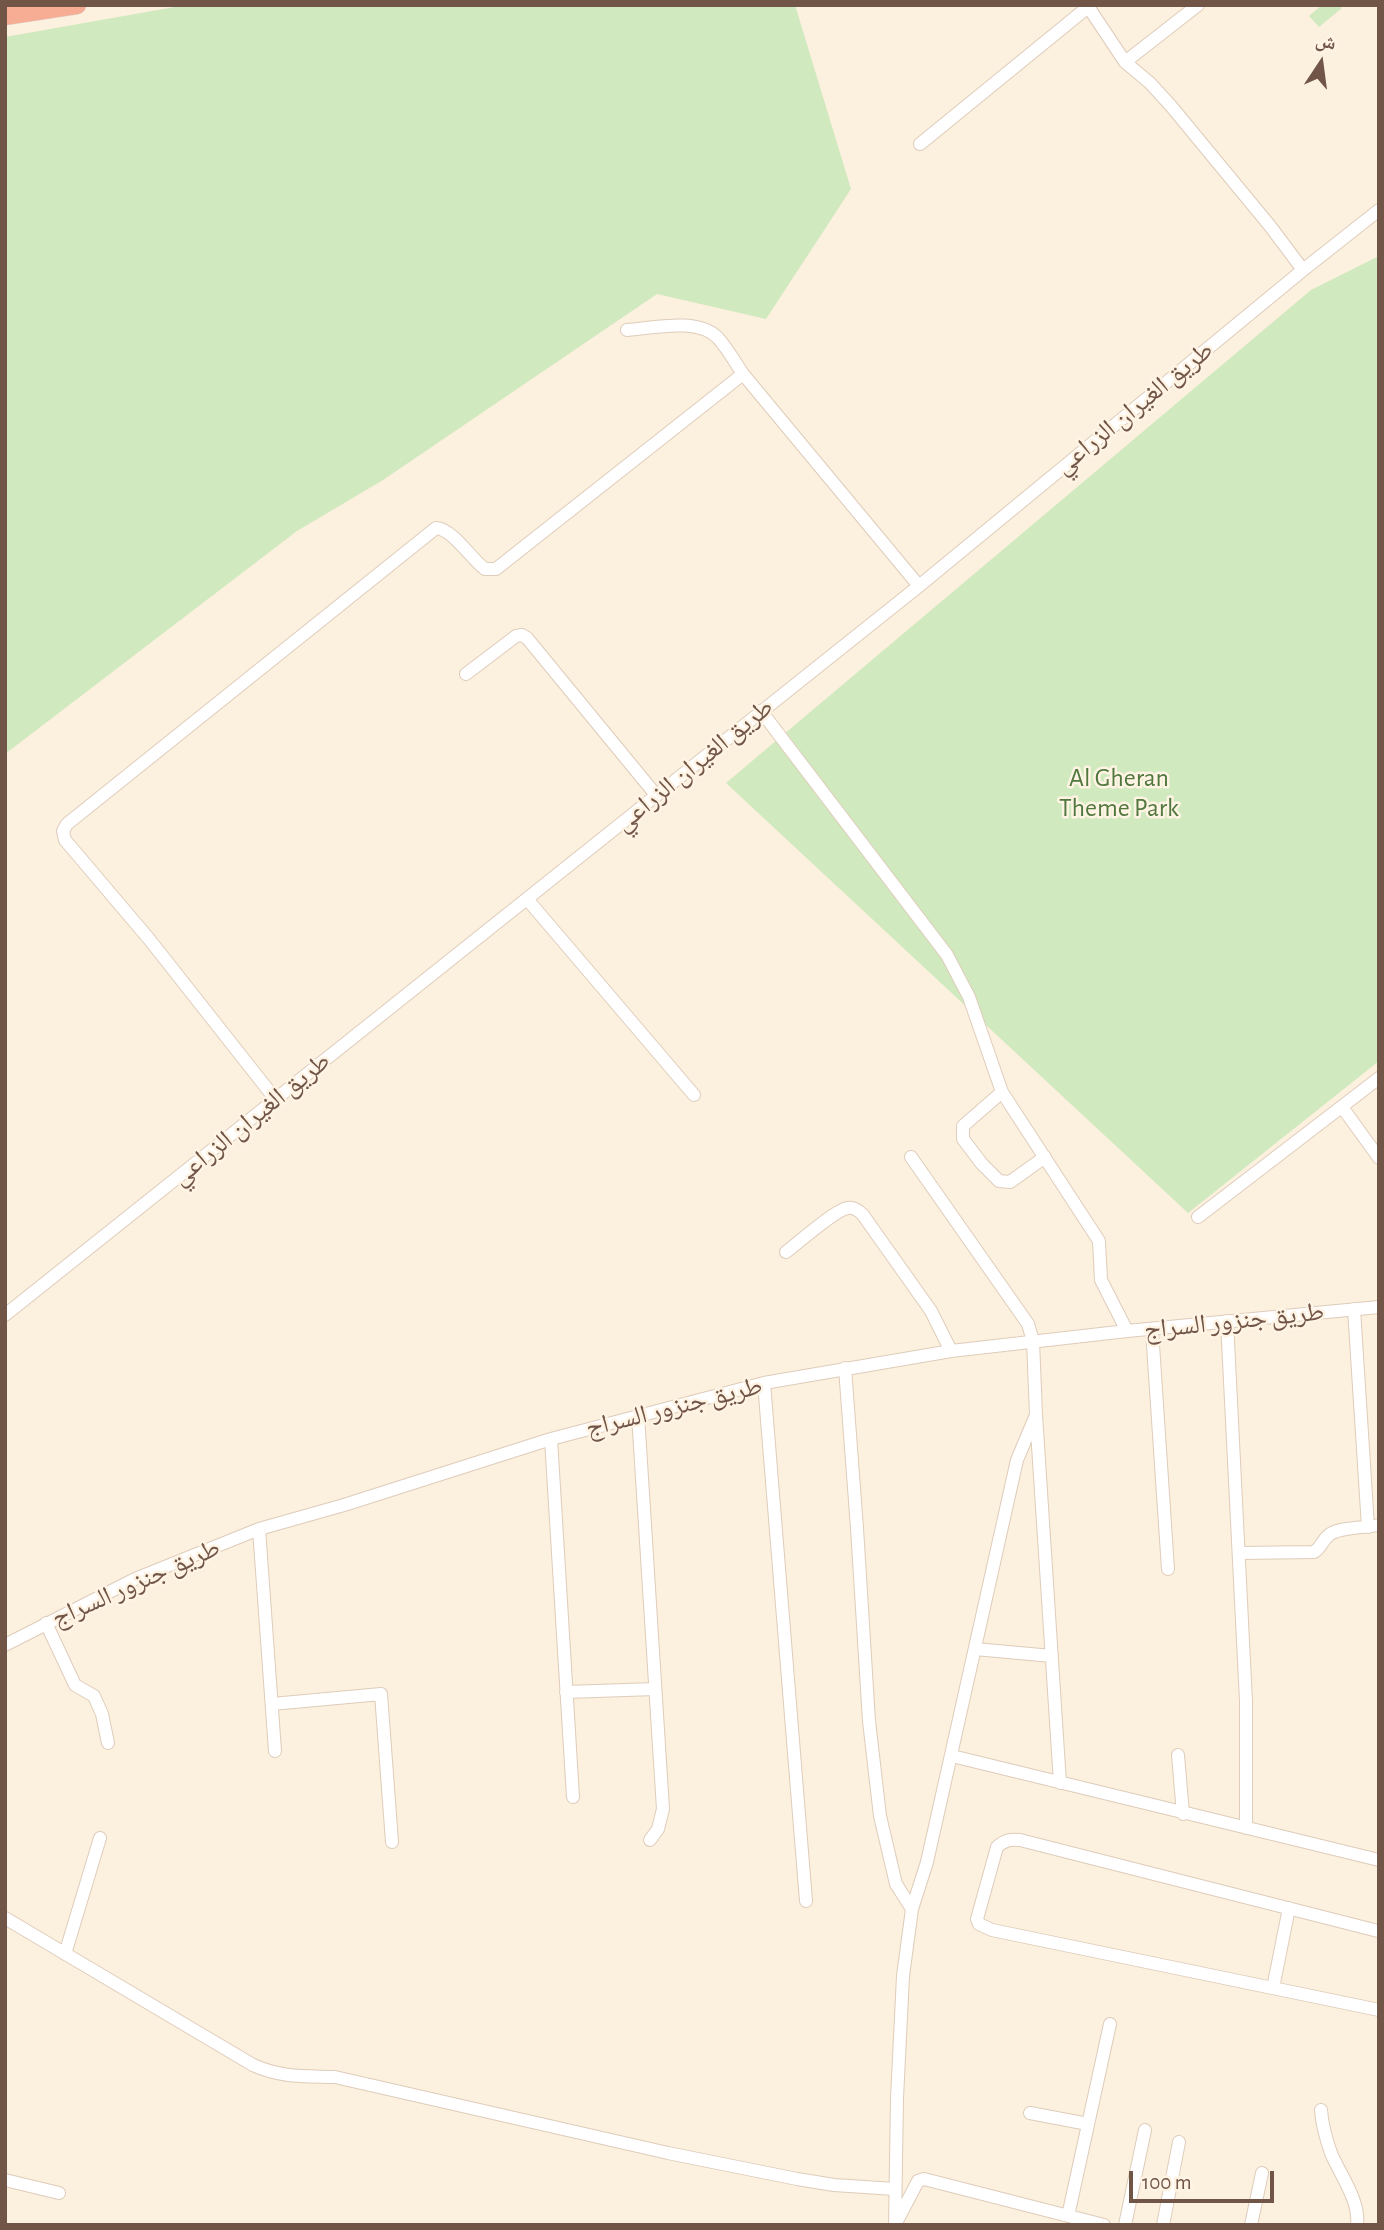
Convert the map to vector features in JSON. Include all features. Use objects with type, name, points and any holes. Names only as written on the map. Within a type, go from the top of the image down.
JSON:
[{"type":"highway","points":[[5,16],[77,5]]},
{"type":"street","points":[[1125,62],[1181,10],[1198,5]]},
{"type":"street","points":[[920,144],[1087,6],[1125,62],[1150,83],[1171,106],[1303,270]]},
{"type":"street","name":"طريق الغيران الزراعي","points":[[5,1315],[919,586],[1379,210]]},
{"type":"street","points":[[627,330],[693,325],[705,328],[717,337],[743,374],[919,586]]},
{"type":"street","points":[[276,1100],[149,939],[65,840],[63,831],[67,824],[436,528],[450,534],[476,563],[485,569],[496,569],[743,374]]},
{"type":"street","points":[[466,674],[516,636],[527,638],[656,795]]},
{"type":"street","points":[[761,711],[947,956],[969,997],[1002,1092],[1098,1241],[1101,1280],[1126,1331]]},
{"type":"street","points":[[527,899],[694,1095]]},
{"type":"street","points":[[1198,1217],[1379,1078]]},
{"type":"street","points":[[1002,1092],[963,1126],[963,1139],[999,1181],[1010,1182],[1045,1157]]},
{"type":"street","points":[[1342,1107],[1379,1158]]},
{"type":"street","points":[[911,1157],[1028,1324],[1033,1341],[1060,1783]]},
{"type":"street","points":[[786,1252],[837,1213],[848,1208],[857,1209],[932,1311],[951,1351]]},
{"type":"street","name":"طريق جنزور السراج","points":[[5,1645],[154,1571],[259,1529],[344,1505],[551,1439],[764,1384],[951,1351],[1379,1307]]},
{"type":"street","points":[[1240,1553],[1314,1552],[1320,1548],[1324,1539],[1339,1530],[1373,1526],[1354,1309]]},
{"type":"street","points":[[1227,1321],[1246,1701],[1246,1828]]},
{"type":"street","points":[[1152,1329],[1168,1569]]},
{"type":"street","points":[[845,1368],[869,1721],[878,1803],[896,1884],[912,1909]]},
{"type":"street","points":[[764,1384],[806,1901]]},
{"type":"street","points":[[638,1415],[663,1809],[657,1829],[650,1840]]},
{"type":"street","points":[[895,2225],[903,1976],[912,1909],[927,1862],[952,1756],[1017,1460],[1036,1415]]},
{"type":"street","points":[[551,1439],[573,1797]]},
{"type":"street","points":[[259,1529],[275,1751]]},
{"type":"street","points":[[46,1623],[75,1685],[94,1696],[102,1714],[108,1743]]},
{"type":"street","points":[[975,1649],[1052,1656]]},
{"type":"street","points":[[566,1692],[655,1689]]},
{"type":"street","points":[[272,1704],[381,1694],[392,1842]]},
{"type":"street","points":[[1178,1755],[1183,1814]]},
{"type":"street","points":[[952,1756],[1379,1860]]},
{"type":"street","points":[[65,1954],[100,1839]]},
{"type":"street","points":[[1378,1931],[1010,1839],[997,1847],[977,1919],[979,1924],[992,1930],[1379,2010]]},
{"type":"street","points":[[1273,1988],[1289,1908]]},
{"type":"street","points":[[5,1918],[253,2065],[272,2073],[299,2077],[335,2077],[668,2153],[797,2179],[834,2185],[895,2189]]},
{"type":"street","points":[[1068,2216],[1110,2024]]},
{"type":"street","points":[[1321,2110],[1331,2153],[1356,2207],[1357,2225]]},
{"type":"street","points":[[1030,2113],[1088,2124]]},
{"type":"street","points":[[1125,2225],[1145,2130]]},
{"type":"street","points":[[1163,2225],[1179,2142]]},
{"type":"street","points":[[1251,2225],[1262,2173]]},
{"type":"street","points":[[5,2179],[58,2193]]},
{"type":"street","points":[[895,2225],[918,2181],[924,2179],[1104,2225]]},
{"type":"green space","points":[[186,5],[795,5],[851,189],[766,319],[657,294],[383,480],[297,531],[5,754],[5,37]]},
{"type":"green space","points":[[1322,5],[1339,5],[1342,8],[1319,27],[1309,16]]},
{"type":"green space","name":"Al Gheran Theme Park","points":[[1379,256],[1379,1061],[1188,1213],[726,783],[1311,290]]}]
